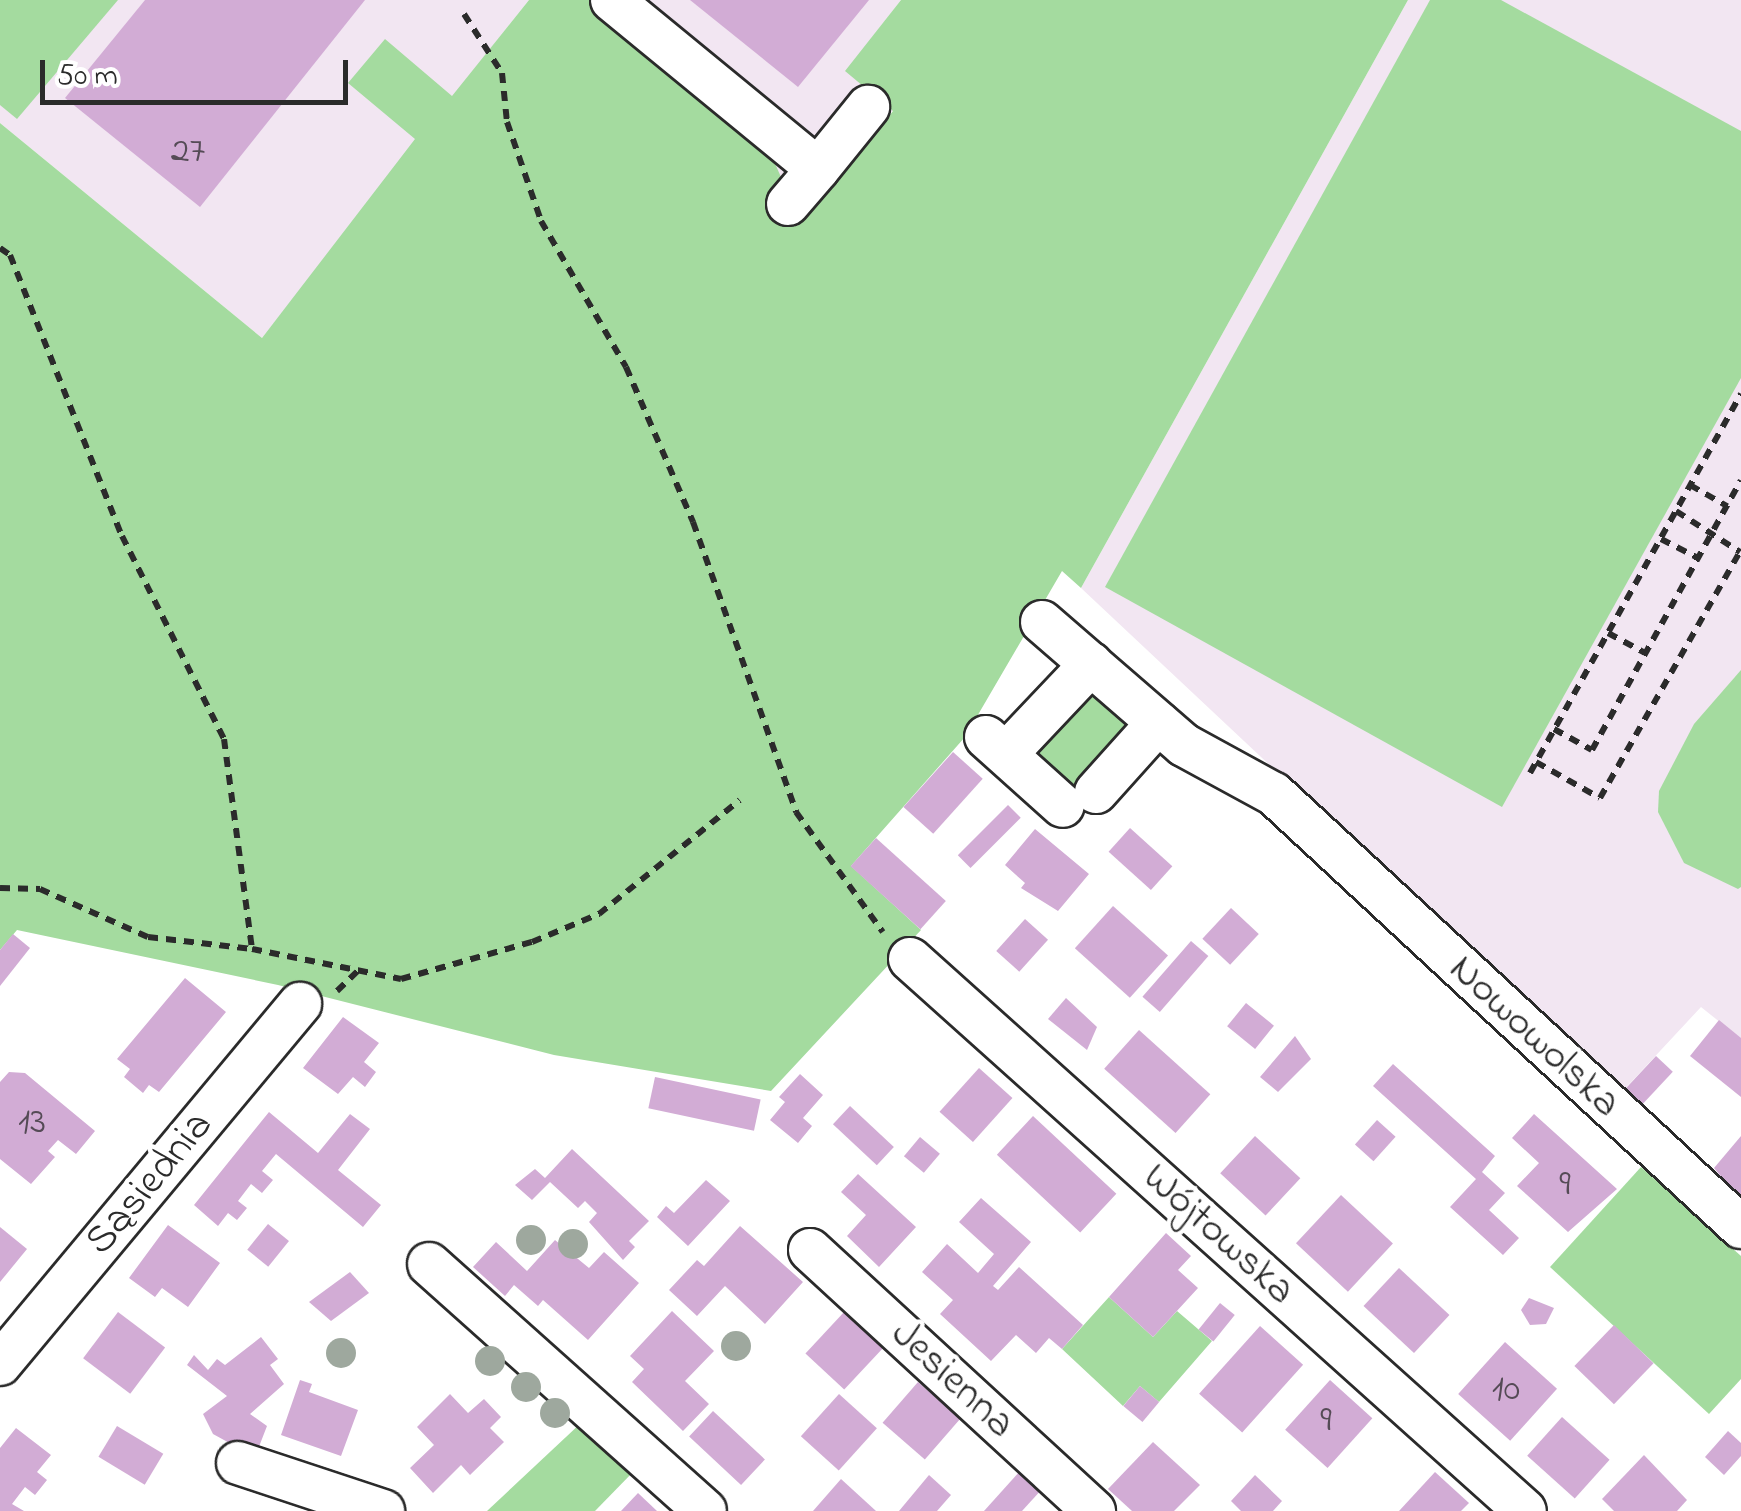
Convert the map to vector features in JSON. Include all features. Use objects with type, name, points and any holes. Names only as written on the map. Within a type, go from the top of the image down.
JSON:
[{"type":"street","points":[[612,0],[818,169]]},
{"type":"street","points":[[788,204],[868,107]]},
{"type":"street","name":"Nowowolska","points":[[1042,622],[1184,744],[1255,779],[1741,1227]]},
{"type":"street","points":[[1090,664],[996,745],[1080,799],[1158,722]]},
{"type":"street","name":"Wójtowska","points":[[910,959],[1525,1511]]},
{"type":"street","name":"Sąsiednia","points":[[0,1364],[300,1004]]},
{"type":"street","name":"Jesienna","points":[[810,1250],[1094,1511]]},
{"type":"street","points":[[429,1264],[705,1511]]},
{"type":"street","points":[[238,1463],[382,1511]]},
{"type":"path","points":[[464,14],[502,73],[507,122],[542,220],[626,367],[693,522],[796,812],[877,926],[910,959]]},
{"type":"path","points":[[0,248],[10,254],[122,536],[224,739],[252,949]]},
{"type":"path","points":[[1530,772],[1741,394]]},
{"type":"path","points":[[1554,729],[1592,750],[1741,480]]},
{"type":"path","points":[[1690,485],[1726,506]]},
{"type":"path","points":[[1536,762],[1600,798],[1741,552],[1676,510]]},
{"type":"path","points":[[1661,539],[1698,558]]},
{"type":"path","points":[[1608,633],[1646,653]]},
{"type":"path","points":[[0,888],[40,888],[148,937],[252,949],[401,979],[532,942],[599,914],[740,800]]},
{"type":"shaded area","points":[[0,0],[529,0],[262,338],[0,123]]},
{"type":"shaded area","points":[[590,0],[901,0],[846,71],[893,110],[797,226],[778,208],[770,152]]},
{"type":"shaded area","points":[[1408,0],[1741,0],[1741,1039],[1701,1007],[1620,1094],[1081,588]]},
{"type":"green space","points":[[0,0],[118,0],[17,119],[0,105]]},
{"type":"green space","points":[[529,0],[589,0],[770,152],[784,184],[779,208],[797,226],[893,111],[845,71],[901,0],[1408,0],[1081,588],[1062,571],[965,737],[851,866],[921,930],[771,1091],[554,1055],[278,985],[17,930],[0,950],[0,123],[262,338],[415,139],[348,83],[385,39],[452,96]]},
{"type":"green space","points":[[1430,0],[1501,0],[1741,131],[1741,378],[1502,807],[1105,587]]},
{"type":"green space","points":[[1741,670],[1738,889],[1684,863],[1658,812],[1659,791],[1694,724]]},
{"type":"green space","points":[[1092,682],[1140,724],[1077,796],[1029,754]]},
{"type":"green space","points":[[1641,1167],[1741,1256],[1741,1379],[1709,1414],[1550,1267]]},
{"type":"green space","points":[[1109,1297],[1153,1337],[1177,1311],[1212,1341],[1159,1402],[1140,1386],[1123,1406],[1062,1349]]},
{"type":"green space","points":[[582,1422],[635,1470],[595,1511],[487,1511]]},
{"type":"building","points":[[145,0],[365,0],[200,207],[65,98]]},
{"type":"building","points":[[690,0],[869,0],[798,87]]},
{"type":"building","points":[[953,752],[983,779],[933,834],[903,807]]},
{"type":"building","points":[[1008,805],[1021,818],[971,868],[958,855]]},
{"type":"building","points":[[1130,828],[1172,866],[1151,890],[1109,852]]},
{"type":"building","points":[[1035,829],[1089,874],[1058,911],[1021,888],[1025,883],[1005,865]]},
{"type":"building","points":[[876,838],[946,901],[920,929],[851,866]]},
{"type":"building","points":[[1113,906],[1168,956],[1130,998],[1075,948]]},
{"type":"building","points":[[1231,908],[1259,934],[1230,965],[1202,939]]},
{"type":"building","points":[[1025,919],[1048,940],[1019,972],[996,951]]},
{"type":"building","points":[[13,934],[30,948],[0,986],[0,950]]},
{"type":"building","points":[[1191,941],[1208,956],[1160,1012],[1142,997]]},
{"type":"building","points":[[185,978],[226,1012],[159,1092],[149,1085],[143,1093],[124,1077],[130,1069],[117,1059]]},
{"type":"building","points":[[1066,998],[1097,1027],[1087,1050],[1048,1019]]},
{"type":"building","points":[[1246,1003],[1274,1026],[1255,1049],[1227,1026]]},
{"type":"building","points":[[343,1017],[379,1043],[364,1062],[376,1072],[365,1087],[353,1077],[338,1094],[303,1068]]},
{"type":"building","points":[[1719,1020],[1741,1038],[1741,1097],[1690,1056]]},
{"type":"building","points":[[1139,1030],[1210,1094],[1176,1133],[1104,1069]]},
{"type":"building","points":[[1295,1036],[1311,1059],[1278,1092],[1260,1077]]},
{"type":"building","points":[[1656,1056],[1673,1072],[1637,1110],[1621,1094]]},
{"type":"building","points":[[1393,1064],[1495,1156],[1482,1172],[1505,1193],[1489,1210],[1519,1238],[1503,1255],[1450,1207],[1476,1179],[1373,1086]]},
{"type":"building","points":[[979,1068],[1012,1098],[973,1142],[940,1112]]},
{"type":"building","points":[[9,1072],[25,1073],[95,1131],[76,1154],[58,1140],[48,1151],[55,1157],[31,1184],[0,1159],[0,1082]]},
{"type":"building","points":[[800,1074],[823,1095],[803,1118],[812,1126],[798,1143],[770,1120],[785,1102],[779,1097]]},
{"type":"building","points":[[655,1077],[761,1099],[754,1131],[648,1108]]},
{"type":"building","points":[[850,1106],[894,1147],[877,1165],[833,1124]]},
{"type":"building","points":[[269,1112],[318,1153],[350,1114],[370,1129],[338,1170],[381,1205],[363,1227],[276,1154],[262,1171],[273,1180],[262,1193],[251,1184],[238,1201],[247,1208],[237,1220],[228,1213],[218,1226],[194,1205]]},
{"type":"building","points":[[1534,1114],[1617,1189],[1568,1232],[1517,1186],[1539,1163],[1512,1138]]},
{"type":"building","points":[[1033,1116],[1116,1194],[1080,1233],[997,1155]]},
{"type":"building","points":[[1377,1120],[1396,1137],[1373,1161],[1355,1145]]},
{"type":"building","points":[[1255,1136],[1300,1178],[1266,1216],[1220,1173]]},
{"type":"building","points":[[1741,1136],[1741,1201],[1714,1168]]},
{"type":"building","points":[[920,1137],[940,1154],[924,1173],[904,1156]]},
{"type":"building","points":[[572,1149],[649,1221],[629,1241],[635,1247],[623,1260],[589,1222],[597,1213],[585,1201],[578,1208],[550,1182],[532,1200],[515,1185],[535,1169],[545,1178]]},
{"type":"building","points":[[858,1174],[916,1227],[879,1267],[847,1236],[866,1215],[841,1192]]},
{"type":"building","points":[[706,1180],[730,1201],[688,1246],[657,1217],[666,1206],[674,1213]]},
{"type":"building","points":[[1341,1195],[1393,1243],[1348,1292],[1296,1243]]},
{"type":"building","points":[[981,1198],[1031,1242],[993,1286],[998,1290],[1019,1267],[1083,1325],[1062,1349],[1049,1338],[1036,1353],[1016,1335],[991,1361],[940,1314],[953,1300],[922,1272],[947,1244],[978,1273],[994,1254],[959,1222]]},
{"type":"building","points":[[268,1224],[289,1241],[268,1267],[247,1250]]},
{"type":"building","points":[[168,1225],[220,1263],[188,1307],[162,1288],[155,1297],[129,1278]]},
{"type":"building","points":[[740,1226],[803,1282],[765,1324],[725,1286],[697,1316],[669,1290],[697,1260],[704,1266]]},
{"type":"building","points":[[0,1227],[27,1249],[0,1282]]},
{"type":"building","points":[[1166,1233],[1191,1256],[1178,1270],[1198,1288],[1153,1337],[1109,1297]]},
{"type":"building","points":[[555,1240],[589,1268],[604,1252],[639,1283],[588,1340],[543,1300],[538,1306],[514,1285],[505,1296],[473,1267],[496,1242],[527,1271]]},
{"type":"building","points":[[1399,1268],[1449,1315],[1414,1353],[1364,1306]]},
{"type":"building","points":[[350,1272],[369,1293],[331,1321],[309,1302]]},
{"type":"building","points":[[1529,1298],[1554,1308],[1546,1324],[1530,1325],[1521,1310]]},
{"type":"building","points":[[1220,1303],[1235,1315],[1213,1341],[1199,1329]]},
{"type":"building","points":[[672,1311],[714,1351],[685,1381],[709,1404],[683,1431],[632,1382],[644,1369],[630,1356]]},
{"type":"building","points":[[845,1311],[884,1347],[844,1390],[805,1353]]},
{"type":"building","points":[[118,1312],[165,1348],[130,1394],[83,1358]]},
{"type":"building","points":[[1614,1325],[1654,1363],[1614,1404],[1574,1366]]},
{"type":"building","points":[[1260,1326],[1303,1365],[1242,1432],[1199,1394]]},
{"type":"building","points":[[261,1337],[278,1359],[270,1365],[284,1384],[250,1414],[267,1426],[255,1457],[213,1434],[203,1414],[227,1396],[187,1365],[194,1355],[208,1370],[217,1359],[225,1365]]},
{"type":"building","points":[[1505,1342],[1557,1389],[1510,1441],[1458,1394]]},
{"type":"building","points":[[300,1380],[312,1384],[309,1392],[358,1410],[341,1456],[281,1435]]},
{"type":"building","points":[[1330,1380],[1372,1418],[1328,1468],[1285,1430]]},
{"type":"building","points":[[918,1382],[960,1419],[925,1459],[883,1423]]},
{"type":"building","points":[[1140,1386],[1159,1402],[1142,1422],[1123,1406]]},
{"type":"building","points":[[450,1394],[468,1413],[484,1399],[501,1417],[490,1428],[504,1442],[470,1475],[461,1465],[433,1493],[410,1468],[434,1445],[417,1427]]},
{"type":"building","points":[[839,1394],[877,1428],[839,1470],[801,1436]]},
{"type":"building","points":[[713,1411],[765,1459],[741,1485],[689,1437]]},
{"type":"building","points":[[1562,1417],[1610,1460],[1575,1498],[1527,1456]]},
{"type":"building","points":[[117,1426],[163,1454],[145,1485],[98,1457]]},
{"type":"building","points":[[16,1428],[51,1455],[37,1472],[47,1480],[35,1495],[25,1487],[12,1504],[24,1511],[0,1511],[0,1448]]},
{"type":"building","points":[[1728,1431],[1741,1443],[1741,1456],[1724,1475],[1705,1457]]},
{"type":"building","points":[[1153,1442],[1200,1485],[1174,1511],[1132,1511],[1108,1489]]},
{"type":"building","points":[[1644,1455],[1687,1500],[1677,1511],[1614,1511],[1602,1499]]},
{"type":"building","points":[[1021,1470],[1043,1488],[1022,1511],[984,1511]]},
{"type":"building","points":[[1435,1472],[1469,1503],[1461,1511],[1399,1511]]},
{"type":"building","points":[[929,1475],[951,1495],[937,1511],[899,1511]]},
{"type":"building","points":[[1255,1475],[1282,1501],[1273,1511],[1241,1511],[1231,1501]]},
{"type":"building","points":[[841,1479],[876,1511],[813,1511]]},
{"type":"building","points":[[638,1493],[657,1511],[621,1511]]}]
